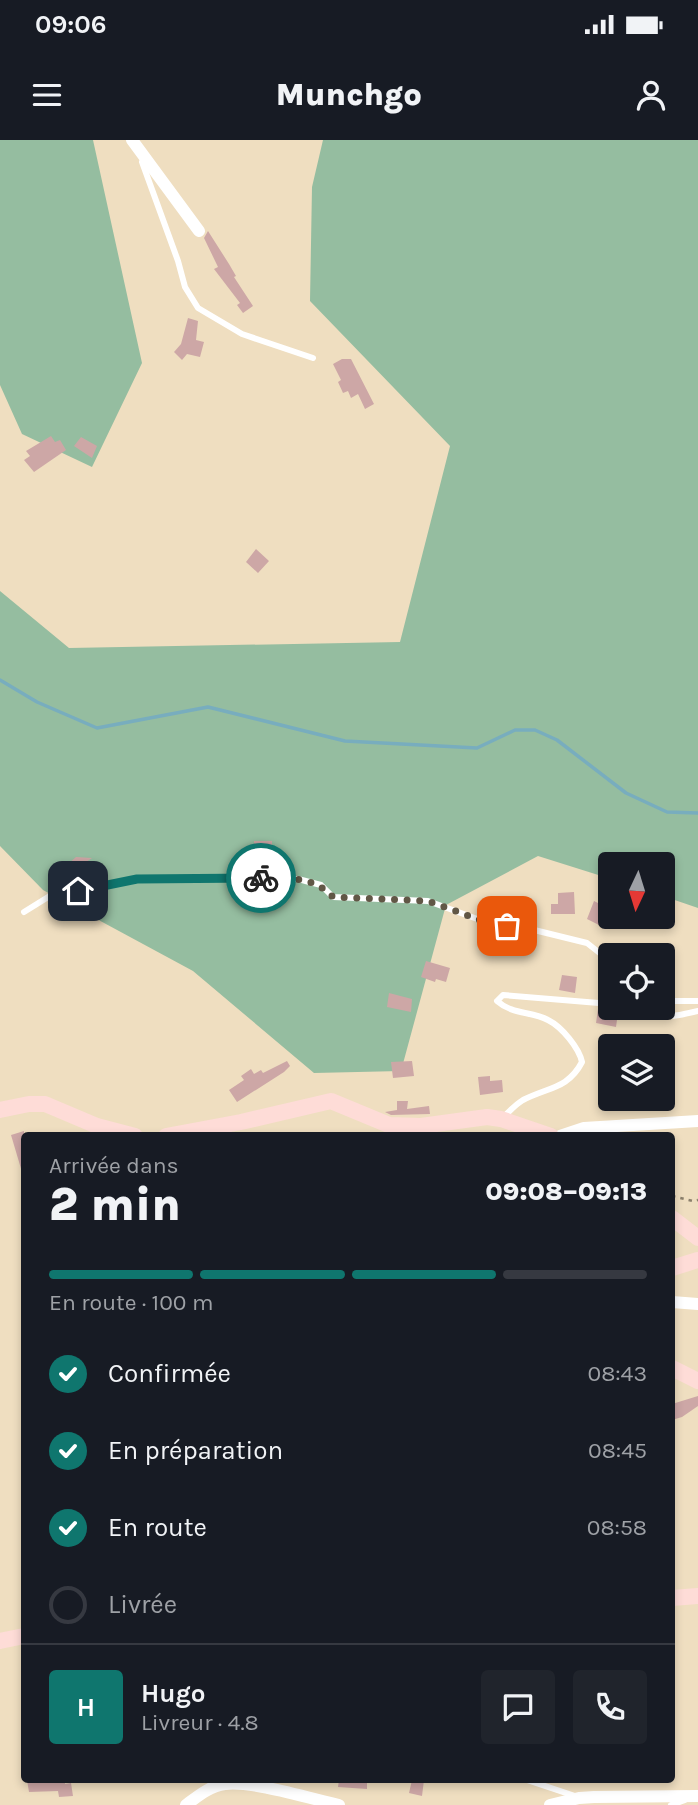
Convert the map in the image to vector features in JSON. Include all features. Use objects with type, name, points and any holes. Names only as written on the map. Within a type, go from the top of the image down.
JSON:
[{"type":"street","points":[[135,145],[199,231]]},
{"type":"street","points":[[187,1132],[331,1101],[389,1125],[421,1126],[487,1117],[539,1132]]},
{"type":"street","points":[[0,1110],[29,1104],[45,1104],[97,1126],[120,1132]]},
{"type":"street","points":[[572,1132],[584,1128],[698,1121]]},
{"type":"street","points":[[675,1220],[698,1238]]},
{"type":"street","points":[[675,1267],[698,1260]]},
{"type":"street","points":[[675,1302],[698,1304]]},
{"type":"street","points":[[675,1370],[698,1381]]},
{"type":"street","points":[[675,1598],[698,1596]]},
{"type":"street","points":[[0,1641],[21,1637]]},
{"type":"street","points":[[186,1805],[213,1787],[226,1783],[340,1805]]},
{"type":"street","points":[[550,1805],[579,1797],[695,1796]]},
{"type":"lane","points":[[135,145],[185,287],[198,308],[242,334],[313,358]]},
{"type":"lane","points":[[24,912],[61,889],[78,891],[137,879],[298,879],[321,885],[333,897],[428,901],[491,924],[587,943],[598,952]]},
{"type":"lane","points":[[501,1119],[521,1101],[558,1087],[575,1075],[582,1062],[579,1049],[548,1020],[507,1010],[497,1001],[503,995],[598,1003]]},
{"type":"lane","points":[[675,1001],[698,1001]]},
{"type":"lane","points":[[675,1017],[698,1011]]},
{"type":"lane","points":[[536,1783],[579,1797]]},
{"type":"lane","points":[[671,1805],[695,1796]]},
{"type":"path","points":[[675,1197],[698,1200]]},
{"type":"green space","points":[[0,140],[93,140],[142,363],[92,467],[22,434],[0,385]]},
{"type":"green space","points":[[323,140],[698,140],[698,908],[676,900],[676,852],[598,852],[598,875],[538,856],[446,905],[401,1071],[314,1073],[193,971],[43,890],[0,846],[0,591],[69,648],[400,642],[450,446],[310,301],[312,187]]},
{"type":"building","points":[[208,231],[253,306],[243,313],[237,305],[240,303],[214,269],[218,267],[204,238]]},
{"type":"building","points":[[188,318],[198,321],[196,340],[204,342],[200,357],[187,354],[182,360],[174,352],[181,344]]},
{"type":"building","points":[[342,359],[351,359],[374,404],[365,409],[358,394],[351,398],[348,391],[343,393],[338,382],[341,380],[333,364]]},
{"type":"building","points":[[51,436],[55,442],[60,440],[66,450],[34,472],[24,460],[30,456],[26,451]]},
{"type":"building","points":[[81,437],[97,446],[92,458],[74,446]]},
{"type":"building","points":[[256,549],[269,561],[258,573],[246,562]]},
{"type":"building","points":[[254,841],[272,841],[272,865],[254,865]]},
{"type":"building","points":[[76,857],[92,858],[61,879],[57,874]]},
{"type":"building","points":[[574,892],[575,914],[551,914],[551,904],[558,904],[558,893]]},
{"type":"building","points":[[594,901],[598,903],[598,924],[587,919]]},
{"type":"building","points":[[426,961],[450,968],[446,982],[436,979],[435,982],[421,977]]},
{"type":"building","points":[[562,975],[577,977],[575,993],[559,990]]},
{"type":"building","points":[[389,993],[412,999],[411,1012],[387,1007]]},
{"type":"building","points":[[598,1009],[598,1020],[617,1020],[616,1027],[596,1023]]},
{"type":"building","points":[[287,1061],[290,1066],[284,1072],[237,1102],[229,1090],[244,1080],[241,1076],[251,1069],[254,1074],[261,1070],[263,1073]]},
{"type":"building","points":[[412,1061],[414,1076],[393,1078],[391,1062]]},
{"type":"building","points":[[490,1076],[490,1081],[502,1080],[503,1092],[480,1095],[478,1077]]},
{"type":"building","points":[[397,1101],[408,1101],[407,1109],[429,1106],[430,1114],[391,1115],[385,1112],[397,1110]]},
{"type":"building","points":[[24,1131],[21,1132],[21,1169],[11,1135]]},
{"type":"building","points":[[698,1396],[698,1406],[675,1419],[675,1403]]},
{"type":"building","points":[[28,1783],[71,1783],[73,1796],[59,1797],[58,1791],[29,1792]]},
{"type":"building","points":[[339,1783],[367,1783],[367,1789],[338,1787]]},
{"type":"building","points":[[411,1783],[424,1783],[422,1796],[409,1793]]},
{"type":"waterway","points":[[0,680],[37,702],[97,728],[208,707],[345,741],[477,748],[515,730],[535,730],[557,740],[626,793],[667,812],[698,813]]},
{"type":"way so far","points":[[261,878],[298,879],[321,885],[333,897],[428,901],[491,924],[507,926]]},
{"type":"route","points":[[78,891],[137,879],[261,878]]}]
